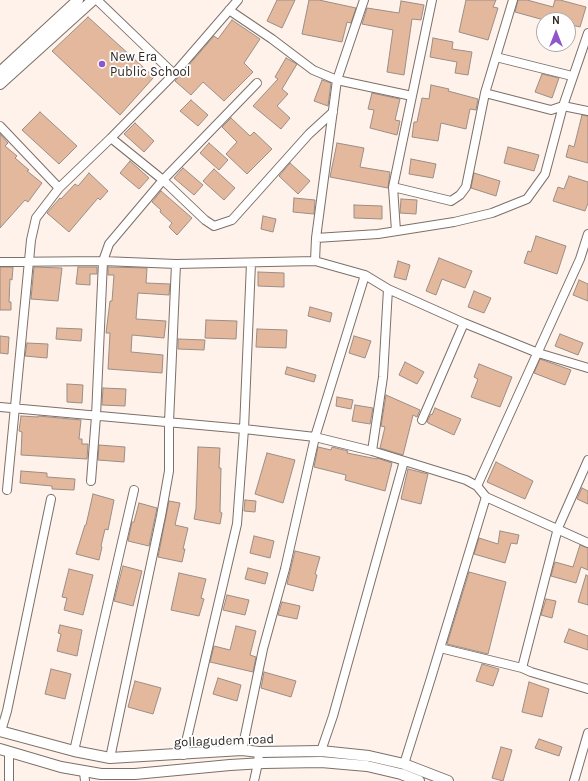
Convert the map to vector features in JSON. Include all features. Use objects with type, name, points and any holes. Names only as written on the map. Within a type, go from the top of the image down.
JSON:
[{"type":"street","points":[[0,72],[78,0]]},
{"type":"street","points":[[0,84],[93,0]]},
{"type":"street","points":[[97,0],[174,74]]},
{"type":"street","points":[[7,490],[31,240],[36,218],[59,188],[174,74],[238,0]]},
{"type":"street","points":[[315,261],[316,238],[337,80],[364,0]]},
{"type":"street","points":[[396,231],[393,187],[432,0]]},
{"type":"street","points":[[393,187],[451,202],[460,195],[466,187],[485,93],[513,0]]},
{"type":"street","points":[[229,10],[272,39],[313,70],[337,80],[412,96]]},
{"type":"street","points":[[316,238],[378,234],[454,222],[492,213],[527,199],[545,174],[562,106],[588,33]]},
{"type":"street","points":[[496,57],[572,76]]},
{"type":"street","points":[[90,481],[96,416],[103,261],[109,244],[163,180],[257,83]]},
{"type":"street","points":[[485,93],[551,110],[562,106],[588,111]]},
{"type":"street","points":[[111,138],[163,180],[205,220],[214,226],[232,220],[309,134],[333,112]]},
{"type":"street","points":[[0,126],[59,188]]},
{"type":"street","points":[[477,486],[580,258],[588,234]]},
{"type":"street","points":[[0,262],[103,261],[176,264],[315,261],[365,275],[388,289],[464,323],[538,353],[588,368]]},
{"type":"street","points":[[183,755],[237,524],[244,429],[251,263]]},
{"type":"street","points":[[110,758],[160,524],[169,471],[169,422],[176,264]]},
{"type":"street","points":[[242,750],[263,649],[285,569],[315,438],[365,275]]},
{"type":"street","points":[[372,450],[383,377],[388,289]]},
{"type":"street","points":[[422,420],[464,323]]},
{"type":"street","points":[[0,407],[244,429],[315,438],[372,450],[466,480],[477,486],[486,497],[558,528],[588,543]]},
{"type":"street","points":[[522,668],[558,528],[588,460]]},
{"type":"street","points":[[321,751],[333,716],[404,461]]},
{"type":"street","points":[[74,751],[134,490]]},
{"type":"street","points":[[404,764],[486,497]]},
{"type":"street","points":[[0,731],[7,711],[51,499]]},
{"type":"street","points":[[440,648],[522,668],[588,689]]},
{"type":"street","name":"gollagudem road","points":[[0,731],[74,751],[110,758],[183,755],[242,750],[259,752],[321,751],[369,756],[404,764],[448,781]]},
{"type":"street","points":[[574,781],[588,733]]},
{"type":"street","points":[[5,750],[9,781]]},
{"type":"street","name":"gollagudem road","points":[[5,750],[61,767],[84,776],[101,774],[135,774],[258,763],[321,762],[367,766],[401,774],[419,781]]},
{"type":"street","points":[[254,781],[259,752]]},
{"type":"building","points":[[277,0],[295,0],[282,28],[267,21]]},
{"type":"building","points":[[309,0],[319,0],[356,8],[351,23],[347,22],[342,42],[302,34]]},
{"type":"building","points":[[466,0],[496,0],[493,7],[498,8],[488,40],[459,32]]},
{"type":"building","points":[[518,0],[527,0],[553,7],[555,0],[560,0],[586,7],[580,27],[576,26],[576,12],[536,12],[536,18],[515,12]]},
{"type":"building","points":[[401,1],[424,5],[421,20],[412,19],[404,75],[387,72],[393,30],[362,24],[367,8],[399,13]]},
{"type":"building","name":"New Era Public School","points":[[88,17],[154,77],[120,115],[52,51]]},
{"type":"building","points":[[232,20],[260,39],[244,63],[253,72],[224,101],[203,82],[191,95],[175,81],[214,36],[218,39]]},
{"type":"building","points":[[433,38],[453,42],[452,49],[472,52],[468,75],[455,73],[457,62],[430,57]]},
{"type":"building","points":[[286,58],[297,64],[282,89],[288,94],[277,106],[290,118],[281,129],[253,106],[278,79],[275,77]]},
{"type":"building","points":[[542,74],[559,78],[552,98],[535,92]]},
{"type":"building","points":[[322,80],[331,83],[328,106],[314,101]]},
{"type":"building","points":[[431,85],[449,89],[448,91],[478,99],[476,110],[470,109],[466,129],[441,123],[438,141],[412,137],[414,122],[417,122],[422,98],[429,99]]},
{"type":"building","points":[[372,93],[400,99],[395,120],[400,121],[397,135],[370,128],[374,110],[368,109]]},
{"type":"building","points":[[191,100],[208,115],[198,126],[180,111]]},
{"type":"building","points":[[40,112],[77,146],[59,164],[22,130]]},
{"type":"building","points":[[582,115],[588,116],[588,163],[566,157],[569,145],[574,147]]},
{"type":"building","points":[[231,118],[250,136],[254,132],[272,149],[247,174],[226,154],[237,142],[222,127]]},
{"type":"building","points":[[135,123],[154,141],[144,152],[124,134]]},
{"type":"building","points":[[0,134],[8,143],[5,146],[17,156],[15,158],[29,170],[27,171],[42,183],[28,202],[25,200],[0,228]]},
{"type":"building","points":[[209,143],[228,160],[219,170],[200,153]]},
{"type":"building","points":[[337,143],[364,148],[360,167],[390,172],[388,188],[330,177]]},
{"type":"building","points":[[508,147],[539,155],[534,171],[504,163]]},
{"type":"building","points":[[411,159],[436,164],[433,178],[409,174]]},
{"type":"building","points":[[130,161],[149,178],[139,189],[120,173]]},
{"type":"building","points":[[290,163],[310,181],[298,194],[279,176]]},
{"type":"building","points":[[183,168],[203,185],[194,195],[174,178]]},
{"type":"building","points":[[214,169],[235,188],[224,200],[203,181]]},
{"type":"building","points":[[89,173],[108,191],[100,200],[98,198],[69,232],[47,213],[60,198],[61,199],[75,184],[78,186]]},
{"type":"building","points":[[474,173],[500,181],[496,196],[471,188]]},
{"type":"building","points":[[569,176],[588,182],[588,203],[585,211],[553,201],[558,187],[564,189]]},
{"type":"building","points":[[161,191],[192,218],[177,235],[169,227],[172,223],[152,202]]},
{"type":"building","points":[[294,198],[315,200],[314,214],[293,212]]},
{"type":"building","points":[[401,199],[417,200],[416,214],[400,213]]},
{"type":"building","points":[[354,205],[382,206],[382,219],[354,218]]},
{"type":"building","points":[[263,216],[276,219],[273,232],[261,229]]},
{"type":"building","points":[[536,236],[566,246],[557,274],[524,263],[528,251],[531,252]]},
{"type":"building","points":[[439,258],[472,271],[465,288],[442,279],[436,295],[426,291]]},
{"type":"building","points":[[398,261],[410,265],[406,280],[394,277]]},
{"type":"building","points":[[0,267],[13,267],[12,280],[10,279],[9,302],[11,302],[11,310],[0,310]]},
{"type":"building","points":[[34,267],[62,268],[58,301],[31,299]]},
{"type":"building","points":[[78,267],[97,267],[97,274],[90,274],[90,285],[76,284]]},
{"type":"building","points":[[108,267],[147,268],[146,283],[170,284],[169,295],[138,293],[136,319],[166,321],[164,338],[132,335],[131,352],[163,355],[162,373],[108,369],[110,333],[106,333],[110,301],[112,301],[114,275],[108,275]]},
{"type":"building","points":[[258,272],[284,273],[284,287],[258,286]]},
{"type":"building","points":[[579,280],[588,284],[588,301],[573,295]]},
{"type":"building","points":[[474,291],[491,298],[484,313],[468,307]]},
{"type":"building","points":[[310,307],[332,313],[330,322],[308,316]]},
{"type":"building","points":[[206,320],[237,321],[236,339],[205,338]]},
{"type":"building","points":[[57,328],[82,329],[81,341],[56,339]]},
{"type":"building","points":[[257,329],[287,330],[286,348],[256,347]]},
{"type":"building","points":[[560,334],[583,343],[578,355],[555,346]]},
{"type":"building","points":[[0,336],[9,337],[8,354],[0,353]]},
{"type":"building","points":[[354,336],[371,341],[365,358],[349,353]]},
{"type":"building","points":[[178,339],[205,340],[204,350],[178,349]]},
{"type":"building","points":[[27,343],[48,344],[47,358],[25,356]]},
{"type":"building","points":[[540,359],[571,370],[565,385],[534,373]]},
{"type":"building","points":[[405,362],[424,372],[417,384],[399,375]]},
{"type":"building","points":[[479,364],[512,377],[500,407],[471,397],[478,379],[474,377]]},
{"type":"building","points":[[287,367],[316,375],[314,382],[285,374]]},
{"type":"building","points":[[67,384],[83,385],[82,403],[67,402]]},
{"type":"building","points":[[103,388],[126,389],[125,406],[102,405]]},
{"type":"building","points":[[386,395],[420,410],[417,417],[413,415],[403,455],[380,448],[385,427],[381,426]]},
{"type":"building","points":[[337,397],[353,400],[351,409],[336,406]]},
{"type":"building","points":[[355,405],[373,408],[370,424],[352,421]]},
{"type":"building","points":[[435,408],[461,419],[454,435],[428,423],[427,421]]},
{"type":"building","points":[[21,416],[81,420],[79,439],[82,439],[82,444],[88,444],[87,459],[21,455],[22,432],[19,431]]},
{"type":"building","points":[[99,445],[125,447],[124,462],[98,460]]},
{"type":"building","points":[[198,447],[220,448],[220,512],[222,513],[220,524],[194,519],[196,509]]},
{"type":"building","points":[[318,447],[331,450],[332,447],[348,451],[347,453],[377,458],[392,463],[385,491],[345,480],[346,475],[314,467]]},
{"type":"building","points":[[267,453],[295,460],[283,503],[255,494]]},
{"type":"building","points":[[496,462],[533,481],[525,499],[487,482]]},
{"type":"building","points":[[408,469],[428,474],[421,504],[401,499]]},
{"type":"building","points":[[21,471],[47,473],[47,477],[75,479],[74,490],[52,489],[52,486],[20,483]]},
{"type":"building","points":[[582,488],[588,491],[588,504],[577,499]]},
{"type":"building","points":[[93,494],[114,500],[108,530],[105,529],[99,560],[76,554],[86,525]]},
{"type":"building","points":[[245,500],[256,501],[255,512],[244,511]]},
{"type":"building","points":[[169,501],[180,503],[175,525],[188,528],[183,549],[185,549],[182,562],[158,557]]},
{"type":"building","points":[[139,503],[157,508],[149,546],[128,541],[132,522],[134,522]]},
{"type":"building","points":[[500,531],[519,535],[517,544],[511,543],[505,563],[474,554],[479,538],[498,544]]},
{"type":"building","points":[[254,536],[274,541],[270,558],[250,553]]},
{"type":"building","points":[[580,545],[588,548],[588,570],[581,567],[576,583],[551,576],[555,562],[573,567]]},
{"type":"building","points":[[295,551],[320,557],[315,574],[317,575],[313,591],[287,584]]},
{"type":"building","points":[[123,566],[142,571],[133,606],[114,601]]},
{"type":"building","points":[[248,568],[268,573],[265,584],[245,579]]},
{"type":"building","points":[[69,569],[93,575],[83,615],[64,610],[67,598],[62,597]]},
{"type":"building","points":[[469,572],[506,582],[488,654],[447,644]]},
{"type":"building","points":[[179,573],[206,579],[201,598],[204,599],[199,616],[171,610]]},
{"type":"building","points":[[586,575],[588,576],[588,605],[578,602]]},
{"type":"building","points":[[227,595],[249,600],[245,615],[223,610]]},
{"type":"building","points":[[546,599],[556,601],[552,618],[541,615]]},
{"type":"building","points":[[282,602],[300,606],[297,619],[278,615]]},
{"type":"building","points":[[60,625],[82,630],[77,656],[57,651],[61,634],[58,633]]},
{"type":"building","points":[[236,626],[256,631],[250,655],[256,657],[253,672],[210,662],[214,646],[230,650]]},
{"type":"building","points":[[569,629],[588,636],[588,650],[564,642]]},
{"type":"building","points":[[482,664],[499,669],[493,686],[476,681]]},
{"type":"building","points":[[51,669],[71,674],[65,699],[45,694]]},
{"type":"building","points":[[264,672],[296,681],[291,697],[261,688]]},
{"type":"building","points":[[218,678],[241,685],[237,701],[213,694]]},
{"type":"building","points":[[135,681],[161,688],[153,714],[128,707]]},
{"type":"building","points":[[529,682],[549,689],[542,717],[522,712]]},
{"type":"building","points":[[539,739],[562,747],[559,756],[535,748]]},
{"type":"building","points":[[501,747],[512,750],[503,781],[492,778]]},
{"type":"place","name":"New Era Public School","points":[[102,64]]}]
